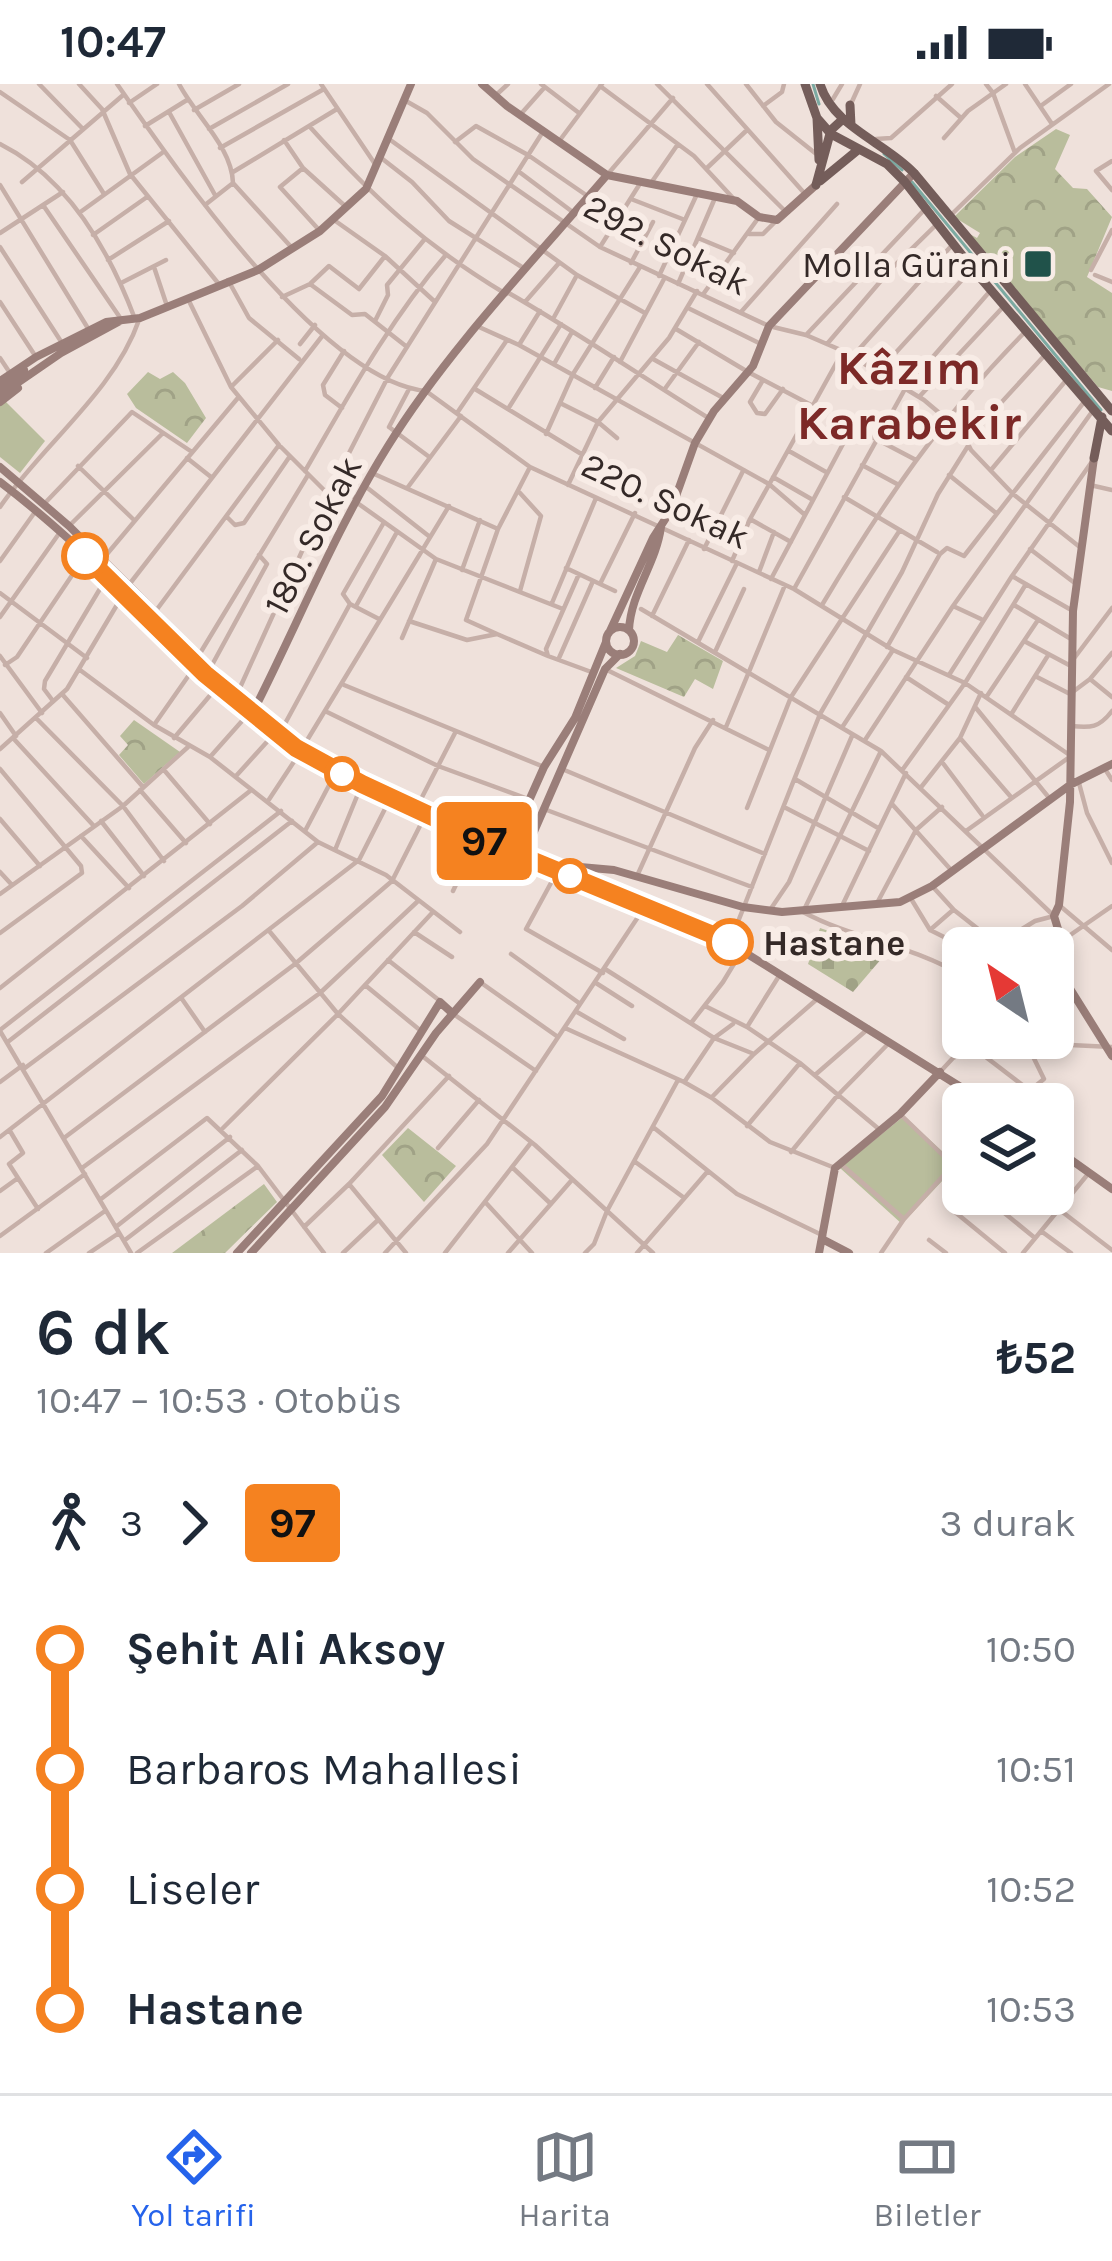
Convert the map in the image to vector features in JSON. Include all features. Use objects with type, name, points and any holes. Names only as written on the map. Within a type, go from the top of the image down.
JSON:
[{"type":"main road","points":[[805,84],[817,118],[816,185]]},
{"type":"main road","points":[[820,84],[825,99],[847,122],[914,173],[1094,405],[1112,431],[1102,434],[1094,458]]},
{"type":"main road","points":[[816,185],[831,134],[847,122],[850,105]]},
{"type":"main road","points":[[817,118],[831,134],[887,164],[905,182],[1004,306],[1094,405],[1094,458]]},
{"type":"main road","points":[[816,185],[859,149]]},
{"type":"main road","points":[[1094,405],[1112,406]]},
{"type":"main road","points":[[1094,405],[1112,406]]},
{"type":"street","points":[[39,84],[82,128]]},
{"type":"street","points":[[79,84],[102,110],[130,174],[249,318],[302,361]]},
{"type":"street","name":"220. Sokak","points":[[117,84],[162,153],[259,270],[282,297],[344,351],[409,389],[426,391],[530,466],[794,589],[890,648],[965,682],[1071,756]]},
{"type":"street","points":[[129,103],[155,84]]},
{"type":"street","points":[[179,84],[220,148],[233,172],[233,183],[293,249]]},
{"type":"street","points":[[194,110],[239,84]]},
{"type":"street","points":[[209,129],[287,84]]},
{"type":"street","points":[[400,84],[405,100]]},
{"type":"street","points":[[0,391],[89,330],[137,319],[259,270],[320,231],[366,189],[411,84]]},
{"type":"street","points":[[482,84],[607,175],[737,201]]},
{"type":"street","points":[[495,97],[508,84]]},
{"type":"street","points":[[657,84],[787,213]]},
{"type":"street","points":[[707,84],[806,194]]},
{"type":"street","points":[[746,84],[776,122],[819,156]]},
{"type":"street","points":[[763,106],[782,92],[784,84]]},
{"type":"street","points":[[833,99],[842,84]]},
{"type":"street","points":[[850,105],[860,84]]},
{"type":"street","points":[[871,138],[891,138],[952,84]]},
{"type":"street","points":[[986,84],[1015,153]]},
{"type":"street","points":[[944,138],[961,118],[1006,84]]},
{"type":"street","points":[[1025,84],[1053,126]]},
{"type":"street","points":[[1040,106],[1071,84]]},
{"type":"street","points":[[948,218],[1015,153],[1109,84]]},
{"type":"street","points":[[520,115],[543,86],[579,113]]},
{"type":"street","points":[[560,140],[598,86],[679,144],[759,218],[777,220]]},
{"type":"street","points":[[220,148],[323,87],[378,162],[412,182],[449,221],[525,269]]},
{"type":"street","points":[[1,88],[70,140],[104,194]]},
{"type":"street","points":[[22,182],[124,94]]},
{"type":"street","points":[[936,96],[961,118]]},
{"type":"street","points":[[607,175],[673,98]]},
{"type":"street","points":[[145,126],[188,100]]},
{"type":"street","name":"292. Sokak","points":[[405,100],[427,113],[509,186],[600,247],[769,326],[806,334],[854,356],[905,388],[947,418],[1013,494],[1082,548]]},
{"type":"street","points":[[233,172],[337,109]]},
{"type":"street","points":[[169,112],[215,195]]},
{"type":"street","points":[[455,142],[476,126],[588,196]]},
{"type":"street","points":[[310,127],[366,189],[445,256],[710,419]]},
{"type":"street","points":[[238,692],[328,494],[388,377],[544,130]]},
{"type":"street","points":[[707,168],[747,130]]},
{"type":"street","points":[[388,139],[577,275],[646,313]]},
{"type":"street","points":[[284,140],[303,168],[347,208]]},
{"type":"street","points":[[0,144],[40,168],[63,192],[121,282],[137,319],[120,360],[0,507]]},
{"type":"street","points":[[600,247],[631,199],[679,144]]},
{"type":"street","points":[[79,213],[162,153]]},
{"type":"street","points":[[1112,161],[1096,171],[1112,190]]},
{"type":"street","points":[[303,168],[280,187],[320,231]]},
{"type":"street","points":[[518,171],[574,214]]},
{"type":"street","points":[[510,843],[544,767],[575,718],[671,510],[695,442],[748,372],[769,326],[914,173]]},
{"type":"street","name":"180. Sokak","points":[[253,710],[395,434],[525,269],[607,175]]},
{"type":"street","points":[[205,206],[233,183]]},
{"type":"street","points":[[0,185],[89,330]]},
{"type":"street","points":[[749,234],[763,234],[816,185]]},
{"type":"street","points":[[0,233],[63,192]]},
{"type":"street","points":[[595,388],[646,313],[697,194]]},
{"type":"street","points":[[93,236],[149,196]]},
{"type":"street","points":[[678,284],[715,198]]},
{"type":"street","points":[[631,199],[685,220]]},
{"type":"street","points":[[741,313],[837,204]]},
{"type":"street","points":[[43,205],[122,320]]},
{"type":"street","points":[[806,334],[925,209]]},
{"type":"street","points":[[568,484],[598,422],[676,329],[759,218]]},
{"type":"street","points":[[108,260],[170,220]]},
{"type":"street","points":[[334,220],[400,268],[434,301]]},
{"type":"street","points":[[631,263],[653,222]]},
{"type":"street","points":[[827,344],[937,224]]},
{"type":"street","points":[[1112,230],[1093,273],[1112,282]]},
{"type":"street","points":[[698,238],[734,253]]},
{"type":"street","points":[[375,322],[388,295],[387,286],[424,240]]},
{"type":"street","points":[[854,356],[953,244]]},
{"type":"street","points":[[0,247],[59,348]]},
{"type":"street","points":[[282,297],[310,284],[329,266],[359,289],[385,256]]},
{"type":"street","points":[[154,725],[197,660],[367,365],[417,288],[445,256]]},
{"type":"street","points":[[121,282],[166,260]]},
{"type":"street","points":[[525,302],[559,262]]},
{"type":"street","points":[[154,266],[167,306]]},
{"type":"street","points":[[547,434],[573,374],[640,267]]},
{"type":"street","points":[[879,371],[972,268]]},
{"type":"street","points":[[508,409],[577,275]]},
{"type":"street","points":[[310,284],[352,315],[365,314],[407,348]]},
{"type":"street","points":[[794,589],[905,388],[991,290]]},
{"type":"street","points":[[187,299],[231,387],[328,494]]},
{"type":"street","points":[[0,302],[36,357]]},
{"type":"street","points":[[919,398],[1004,306]]},
{"type":"street","points":[[688,309],[761,344]]},
{"type":"street","points":[[519,345],[540,311]]},
{"type":"street","points":[[0,391],[10,374],[36,357],[122,320]]},
{"type":"street","points":[[300,344],[315,325]]},
{"type":"street","points":[[479,327],[573,374],[743,471],[813,500]]},
{"type":"street","points":[[676,329],[916,460]]},
{"type":"street","points":[[822,604],[897,484],[947,418],[1027,330]]},
{"type":"street","points":[[554,364],[573,331]]},
{"type":"street","points":[[0,749],[62,694],[126,590],[325,333]]},
{"type":"street","points":[[231,387],[278,340]]},
{"type":"street","points":[[408,487],[507,340]]},
{"type":"street","points":[[664,391],[699,343]]},
{"type":"street","points":[[342,408],[325,395],[323,385],[344,351]]},
{"type":"street","points":[[698,642],[750,520],[843,351]]},
{"type":"street","points":[[730,942],[820,714],[967,443],[1047,353]]},
{"type":"street","points":[[0,358],[10,374]]},
{"type":"street","points":[[653,358],[725,399]]},
{"type":"street","points":[[991,470],[1069,377]]},
{"type":"street","points":[[764,380],[750,402],[758,413],[765,414],[782,389]]},
{"type":"street","points":[[409,389],[389,427],[428,456]]},
{"type":"street","points":[[475,389],[583,455]]},
{"type":"street","points":[[102,560],[239,397]]},
{"type":"street","points":[[562,404],[598,422],[616,438]]},
{"type":"street","points":[[842,728],[940,554],[947,548],[964,556],[1094,405]]},
{"type":"street","points":[[864,740],[1094,405]]},
{"type":"street","points":[[0,562],[41,506],[132,412],[192,452]]},
{"type":"street","points":[[772,579],[852,428]]},
{"type":"street","points":[[0,617],[65,528],[164,432]]},
{"type":"street","points":[[155,612],[279,445]]},
{"type":"street","points":[[789,451],[827,473]]},
{"type":"street","points":[[226,516],[235,525],[244,523],[290,456]]},
{"type":"street","points":[[187,458],[212,477]]},
{"type":"street","points":[[1054,916],[1074,784],[1069,665],[1094,458]]},
{"type":"street","points":[[949,675],[1094,458]]},
{"type":"street","points":[[862,465],[897,484]]},
{"type":"street","points":[[78,466],[135,521]]},
{"type":"street","points":[[530,466],[498,529],[466,620],[594,673]]},
{"type":"street","points":[[0,467],[13,486]]},
{"type":"street","points":[[704,549],[743,471]]},
{"type":"street","points":[[372,473],[498,529]]},
{"type":"street","points":[[949,476],[996,514]]},
{"type":"street","points":[[771,480],[805,515]]},
{"type":"street","points":[[0,482],[41,506],[102,560],[126,590],[253,710]]},
{"type":"street","points":[[1090,485],[1112,490]]},
{"type":"street","points":[[332,486],[436,560],[563,609]]},
{"type":"street","points":[[365,486],[430,537]]},
{"type":"street","points":[[519,491],[541,516],[520,591]]},
{"type":"street","points":[[844,497],[940,554]]},
{"type":"street","points":[[551,603],[596,498]]},
{"type":"street","points":[[268,801],[449,506]]},
{"type":"street","points":[[558,660],[635,513]]},
{"type":"street","points":[[462,570],[480,520]]},
{"type":"street","points":[[750,520],[791,542]]},
{"type":"street","points":[[379,620],[343,594],[384,522]]},
{"type":"street","points":[[526,850],[605,669],[633,646],[629,630],[633,600],[659,542],[661,526]]},
{"type":"street","points":[[65,528],[107,577],[155,612],[218,686],[336,771],[425,808]]},
{"type":"street","points":[[747,808],[791,697],[900,530]]},
{"type":"street","points":[[236,776],[278,732],[397,532]]},
{"type":"street","points":[[759,573],[774,532]]},
{"type":"street","points":[[652,616],[690,538]]},
{"type":"street","points":[[1030,549],[1076,584]]},
{"type":"street","points":[[211,667],[266,564],[259,555]]},
{"type":"street","points":[[5,665],[17,657],[85,556]]},
{"type":"street","points":[[402,638],[436,560]]},
{"type":"street","points":[[565,567],[615,591]]},
{"type":"street","points":[[548,656],[546,649],[579,574]]},
{"type":"street","points":[[1012,576],[1073,610]]},
{"type":"street","points":[[54,702],[44,689],[45,681],[107,577]]},
{"type":"street","points":[[841,908],[905,771],[1026,584]]},
{"type":"street","points":[[726,727],[785,585]]},
{"type":"street","points":[[715,652],[744,589]]},
{"type":"street","points":[[0,593],[87,658]]},
{"type":"street","points":[[1014,605],[1071,638]]},
{"type":"street","points":[[953,606],[982,620]]},
{"type":"street","points":[[1069,665],[1112,608]]},
{"type":"street","points":[[641,610],[881,751],[1054,916],[1058,927]]},
{"type":"street","points":[[922,786],[960,738],[984,695],[1038,620]]},
{"type":"street","points":[[409,622],[467,640],[497,634]]},
{"type":"street","points":[[609,637],[620,627],[629,630]]},
{"type":"street","points":[[609,637],[610,650],[620,654]]},
{"type":"street","points":[[1024,641],[1069,665]]},
{"type":"street","points":[[1070,694],[1112,653]]},
{"type":"street","points":[[1012,713],[1048,655]]},
{"type":"street","points":[[0,656],[39,716],[123,806],[164,861]]},
{"type":"street","points":[[605,669],[768,749]]},
{"type":"street","points":[[80,670],[154,725],[210,757],[318,842],[392,880],[460,932]]},
{"type":"street","points":[[906,676],[949,705]]},
{"type":"street","points":[[1035,676],[1070,694]]},
{"type":"street","points":[[1090,679],[1112,697]]},
{"type":"street","points":[[342,684],[544,767]]},
{"type":"street","points":[[174,738],[218,686]]},
{"type":"street","points":[[62,694],[186,843]]},
{"type":"street","points":[[976,708],[1050,799]]},
{"type":"street","points":[[210,757],[253,710]]},
{"type":"street","points":[[325,711],[438,766],[531,800]]},
{"type":"street","points":[[1071,726],[1092,728],[1112,711]]},
{"type":"street","points":[[0,712],[14,737],[93,825]]},
{"type":"street","points":[[637,876],[695,748],[713,720]]},
{"type":"street","points":[[64,1138],[295,964],[392,880],[455,734]]},
{"type":"street","points":[[770,910],[789,882],[853,734]]},
{"type":"street","points":[[960,738],[1011,797]]},
{"type":"street","points":[[0,894],[123,806],[188,747]]},
{"type":"street","points":[[302,749],[480,834],[730,942],[956,1083]]},
{"type":"street","points":[[803,912],[881,751]]},
{"type":"street","points":[[966,831],[1071,756]]},
{"type":"street","points":[[942,762],[984,817]]},
{"type":"street","points":[[560,868],[614,869],[743,907],[803,912],[876,905],[932,886],[1050,799],[1108,766],[1112,779]]},
{"type":"street","points":[[0,769],[82,873],[0,933]]},
{"type":"street","points":[[164,770],[210,824]]},
{"type":"street","points":[[562,770],[765,854]]},
{"type":"street","points":[[305,830],[336,771]]},
{"type":"street","points":[[795,779],[880,828]]},
{"type":"street","points":[[335,850],[362,784]]},
{"type":"street","points":[[1074,784],[1112,863]]},
{"type":"street","points":[[0,988],[251,790]]},
{"type":"street","points":[[0,1137],[358,860],[392,797]]},
{"type":"street","points":[[891,803],[952,871]]},
{"type":"street","points":[[784,807],[869,850]]},
{"type":"street","points":[[876,905],[916,830],[942,807]]},
{"type":"street","points":[[544,809],[752,887]]},
{"type":"street","points":[[3,1035],[280,811]]},
{"type":"street","points":[[0,819],[40,866]]},
{"type":"street","points":[[101,821],[144,876]]},
{"type":"street","points":[[3,1035],[112,962],[292,821]]},
{"type":"street","points":[[480,834],[658,910]]},
{"type":"street","points":[[453,891],[480,834]]},
{"type":"street","points":[[81,836],[129,888]]},
{"type":"street","points":[[0,1082],[242,906],[318,842]]},
{"type":"street","points":[[212,865],[222,876]]},
{"type":"street","points":[[560,868],[526,929],[714,1038],[744,1054],[754,1054]]},
{"type":"street","points":[[0,872],[11,885]]},
{"type":"street","points":[[932,886],[973,927]]},
{"type":"street","points":[[910,897],[930,930],[942,936]]},
{"type":"street","points":[[0,1236],[320,993],[417,902]]},
{"type":"street","points":[[385,1253],[461,1175],[505,1120],[646,905]]},
{"type":"street","points":[[1059,905],[1112,950]]},
{"type":"street","points":[[1074,932],[1112,906]]},
{"type":"street","points":[[930,930],[954,910]]},
{"type":"street","points":[[803,912],[874,943],[917,951],[942,965]]},
{"type":"street","points":[[221,1130],[432,913]]},
{"type":"street","points":[[1025,927],[1054,916]]},
{"type":"street","points":[[270,932],[338,1014],[400,1070]]},
{"type":"street","points":[[414,932],[452,957]]},
{"type":"street","points":[[690,1024],[743,949]]},
{"type":"street","points":[[103,950],[112,962]]},
{"type":"street","points":[[511,954],[624,1039]]},
{"type":"street","points":[[388,960],[452,1013],[536,1071]]},
{"type":"street","points":[[747,1027],[781,973]]},
{"type":"street","points":[[237,1253],[385,1107],[479,982],[558,1037]]},
{"type":"street","points":[[595,982],[632,1006]]},
{"type":"street","points":[[365,985],[421,1031]]},
{"type":"street","points":[[1074,994],[1111,1050]]},
{"type":"street","points":[[712,1097],[820,996]]},
{"type":"street","points":[[182,999],[205,1032]]},
{"type":"street","points":[[251,1253],[382,1096],[440,1002]]},
{"type":"street","points":[[705,1006],[747,1027],[800,1063],[880,1130]]},
{"type":"street","points":[[585,1253],[681,1081],[714,1038],[734,1022]]},
{"type":"street","points":[[815,1075],[870,1027]]},
{"type":"street","points":[[566,1028],[712,1097],[747,1126],[791,1152],[838,1165],[904,1219]]},
{"type":"street","points":[[3,1035],[134,1253],[258,1166]]},
{"type":"street","points":[[791,1152],[892,1040]]},
{"type":"street","points":[[1074,1046],[1111,1050]]},
{"type":"street","points":[[421,1055],[531,1142],[653,1253]]},
{"type":"street","points":[[819,1253],[838,1165],[900,1114],[951,1059]]},
{"type":"street","points":[[988,1059],[1020,1083]]},
{"type":"street","points":[[747,1126],[800,1063]]},
{"type":"street","points":[[304,1227],[449,1076]]},
{"type":"street","points":[[438,1148],[479,1100]]},
{"type":"street","points":[[900,1114],[942,1154]]},
{"type":"street","points":[[101,1199],[207,1118],[258,1166],[324,1253]]},
{"type":"street","points":[[652,1127],[758,1206],[849,1253]]},
{"type":"street","points":[[9,1130],[23,1153],[9,1164],[38,1209]]},
{"type":"street","points":[[89,1253],[230,1137]]},
{"type":"street","points":[[445,1253],[531,1142]]},
{"type":"street","points":[[125,1240],[242,1150]]},
{"type":"street","points":[[634,1161],[684,1198]]},
{"type":"street","points":[[1074,1162],[1112,1186]]},
{"type":"street","points":[[513,1168],[551,1204]]},
{"type":"street","points":[[637,1253],[707,1171]]},
{"type":"street","points":[[1074,1192],[1091,1173]]},
{"type":"street","points":[[881,1253],[942,1177]]},
{"type":"street","points":[[0,1191],[18,1178]]},
{"type":"street","points":[[508,1253],[572,1180]]},
{"type":"street","points":[[350,1184],[404,1252]]},
{"type":"street","points":[[486,1203],[532,1253]]},
{"type":"street","points":[[46,1253],[107,1210]]},
{"type":"street","points":[[959,1215],[1005,1253]]},
{"type":"street","points":[[1007,1215],[1035,1238]]},
{"type":"street","points":[[1023,1253],[1054,1215]]},
{"type":"street","points":[[1065,1215],[1112,1250]]},
{"type":"street","points":[[343,1253],[379,1220]]},
{"type":"street","points":[[1041,1231],[1071,1253]]},
{"type":"street","points":[[929,1240],[946,1253]]},
{"type":"street","points":[[594,1244],[602,1253]]},
{"type":"green space","points":[[1056,129],[1070,135],[1055,169],[1073,188],[1087,189],[1112,217],[1087,277],[1112,293],[1112,391],[1098,387],[968,233],[977,238],[980,233],[954,217],[1015,157]]},
{"type":"green space","points":[[148,372],[160,379],[173,372],[206,418],[187,443],[136,408],[127,394]]},
{"type":"green space","points":[[5,401],[45,441],[20,473],[0,457],[0,405]]},
{"type":"green space","points":[[678,635],[723,661],[713,689],[695,679],[684,697],[616,668],[635,656],[641,641],[667,652]]},
{"type":"green space","points":[[134,720],[180,752],[144,784],[119,755],[128,745],[120,736]]},
{"type":"green space","points":[[820,928],[888,951],[853,992],[808,964]]},
{"type":"green space","points":[[904,1116],[942,1151],[942,1181],[902,1224],[840,1168]]},
{"type":"green space","points":[[408,1128],[456,1166],[424,1202],[382,1155]]},
{"type":"green space","points":[[264,1184],[277,1202],[225,1253],[172,1253]]},
{"type":"waterway","points":[[813,84],[819,104]]},
{"type":"waterway","points":[[884,154],[902,170]]},
{"type":"waterway","points":[[912,182],[1101,410]]},
{"type":"bus line","name":"97","points":[[85,556],[205,674],[296,748],[478,838],[730,942]]},
{"type":"place","name":"Molla Gürani","points":[[1038,264]]},
{"type":"place","name":"Hastane","points":[[730,942]]},
{"type":"district","name":"Kâzım Karabekir","points":[[909,394]]}]
